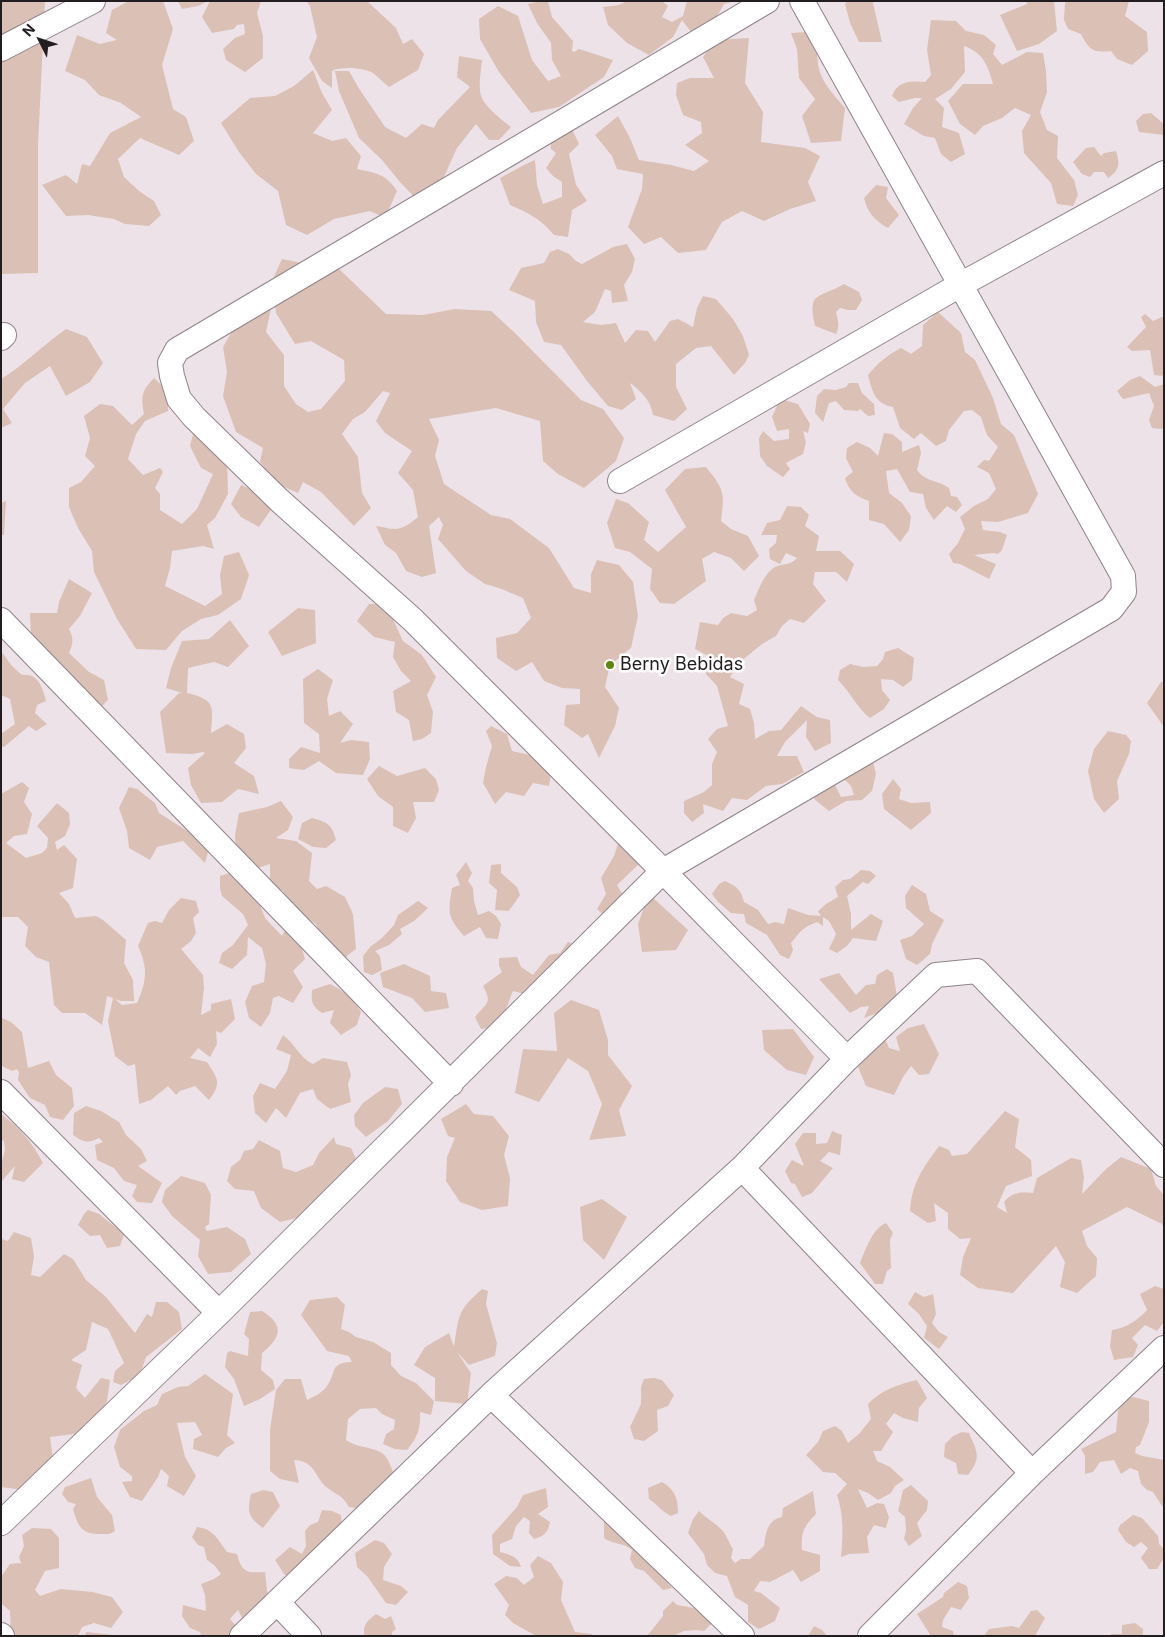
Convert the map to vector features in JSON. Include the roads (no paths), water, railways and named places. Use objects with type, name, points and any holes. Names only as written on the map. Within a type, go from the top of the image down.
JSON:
[{"type":"street","points":[[767,1],[176,350],[170,363],[172,376],[180,399],[194,417],[279,500],[413,620],[847,1059]]},
{"type":"street","points":[[1,1523],[220,1313],[663,871],[1111,609],[1124,592],[1123,576],[802,1]]},
{"type":"street","points":[[1,49],[83,4]]},
{"type":"street","points":[[620,481],[960,285],[1164,173]]},
{"type":"street","points":[[1,620],[451,1084]]},
{"type":"street","points":[[242,1636],[491,1395],[742,1168],[847,1059],[936,975],[977,971],[1164,1164]]},
{"type":"street","points":[[1,1092],[220,1313]]},
{"type":"street","points":[[742,1168],[1032,1474]]},
{"type":"street","points":[[870,1636],[1032,1474],[1164,1348]]},
{"type":"street","points":[[491,1395],[742,1636]]},
{"type":"street","points":[[277,1602],[309,1636]]},
{"type":"place","name":"Berny Bebidas","points":[[610,665]]}]
